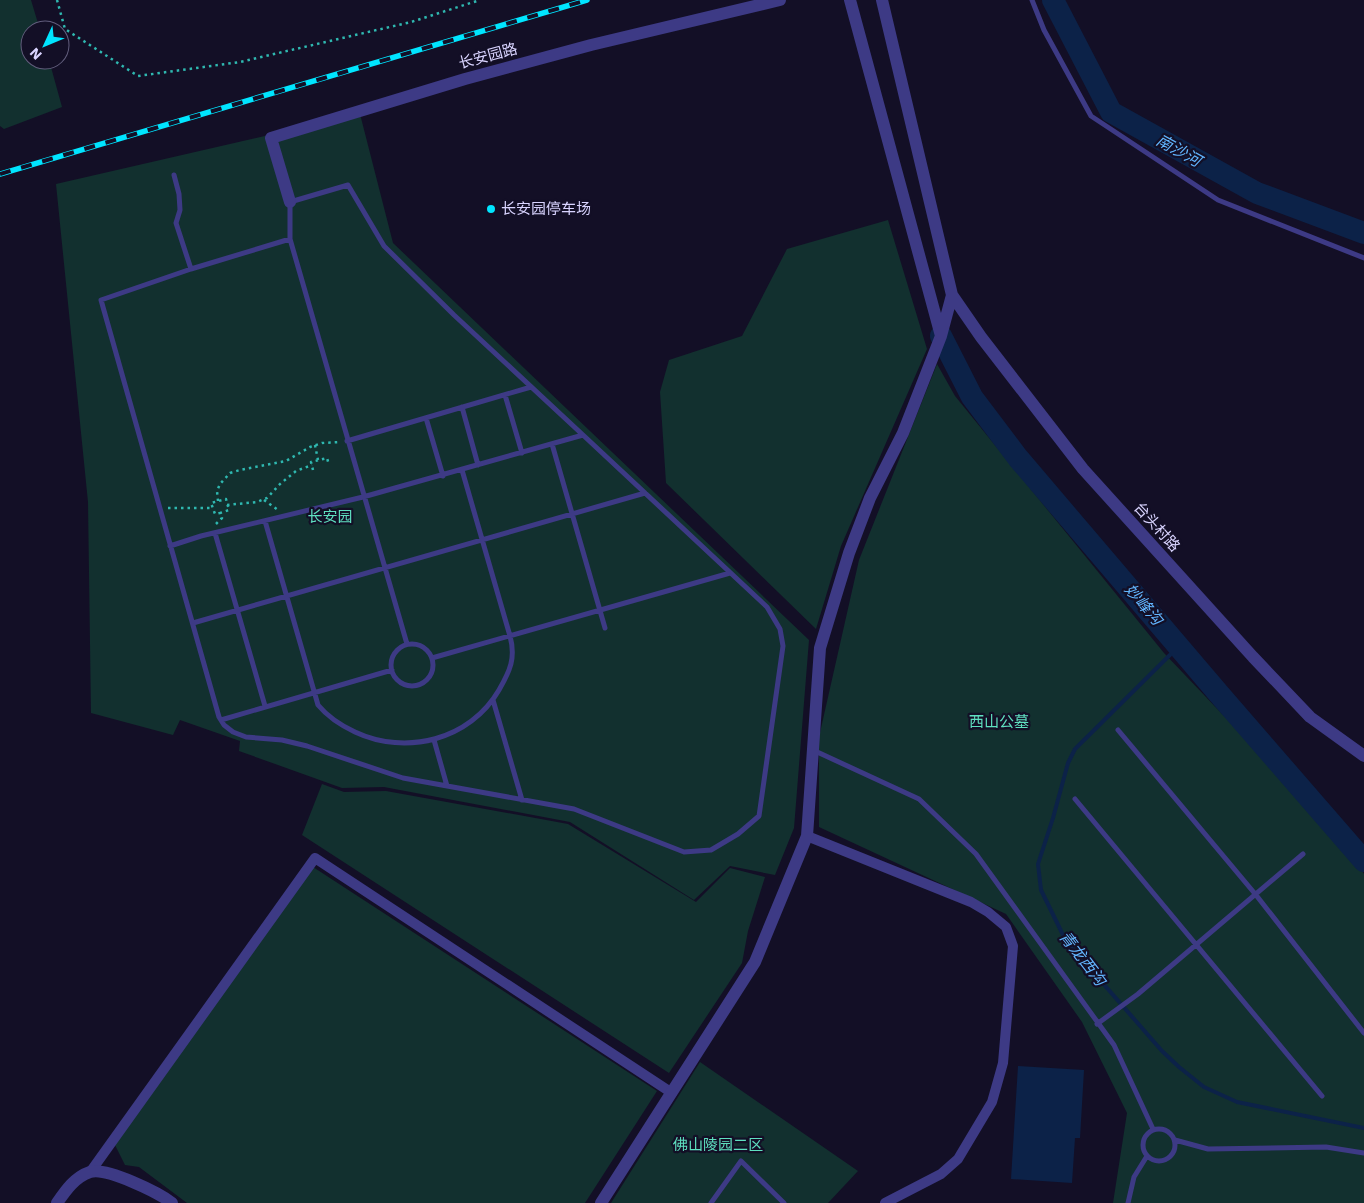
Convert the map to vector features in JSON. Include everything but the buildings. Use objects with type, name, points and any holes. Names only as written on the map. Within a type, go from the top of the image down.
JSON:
[{"type":"street","name":"长安园路","points":[[290,202],[271,138],[465,79],[591,45],[780,0]]},
{"type":"street","points":[[850,0],[941,336]]},
{"type":"street","points":[[601,1203],[755,962],[807,836],[820,648],[849,553],[870,498],[903,433],[941,336],[952,295],[882,0]]},
{"type":"street","name":"台头村路","points":[[952,295],[981,337],[1083,470],[1310,717],[1364,756]]},
{"type":"street","points":[[807,836],[971,902],[988,912],[1006,928],[1013,946],[1003,1063],[992,1102],[958,1159],[940,1174],[885,1203]]},
{"type":"street","points":[[57,1203],[70,1184],[92,1171],[315,858],[672,1093]]},
{"type":"street","points":[[92,1171],[116,1175],[164,1197],[172,1203]]},
{"type":"lane","points":[[1032,0],[1044,30],[1091,116],[1218,200],[1364,258]]},
{"type":"lane","points":[[174,175],[179,194],[180,210],[176,223],[191,269]]},
{"type":"lane","points":[[290,239],[191,269],[101,300],[170,546],[224,725],[246,738],[282,740],[307,746],[403,778],[574,809],[684,852],[711,850],[738,834],[759,816],[783,646],[780,629],[767,607],[531,387],[384,246],[348,185],[290,202],[290,239],[407,644]]},
{"type":"lane","points":[[347,441],[531,387]]},
{"type":"lane","points":[[505,395],[522,453]]},
{"type":"lane","points":[[462,407],[478,466]]},
{"type":"lane","points":[[426,418],[443,476]]},
{"type":"lane","points":[[170,546],[443,476],[583,435]]},
{"type":"lane","points":[[552,444],[605,628]]},
{"type":"lane","points":[[265,521],[318,705],[325,714],[342,726],[366,737],[404,744],[434,740],[463,727],[479,715],[493,700],[513,657],[510,636],[462,470]]},
{"type":"lane","points":[[193,623],[645,493]]},
{"type":"lane","points":[[215,533],[266,706]]},
{"type":"lane","points":[[432,658],[730,573]]},
{"type":"lane","points":[[407,644],[420,645],[426,649],[432,658],[433,668],[431,674],[427,680],[415,686],[401,683],[392,670],[392,658],[395,652],[407,644]]},
{"type":"lane","points":[[221,720],[392,670]]},
{"type":"lane","points":[[493,700],[522,800]]},
{"type":"lane","points":[[1118,730],[1256,895],[1364,1033]]},
{"type":"lane","points":[[434,740],[447,786]]},
{"type":"lane","points":[[813,750],[919,799],[976,854],[1114,1045],[1153,1129]]},
{"type":"lane","points":[[1075,799],[1322,1096]]},
{"type":"lane","points":[[1098,1024],[1128,1002],[1303,854]]},
{"type":"lane","points":[[1175,1140],[1175,1150],[1168,1159],[1157,1161],[1147,1156],[1142,1146],[1145,1136],[1153,1129],[1158,1128],[1168,1131],[1175,1140],[1208,1149],[1326,1147],[1364,1153]]},
{"type":"lane","points":[[1128,1203],[1134,1177],[1147,1156]]},
{"type":"lane","points":[[711,1203],[741,1161],[784,1203]]},
{"type":"path","points":[[57,0],[65,29],[138,76],[240,62],[411,22],[480,0]]},
{"type":"path","points":[[218,501],[217,491],[220,484],[230,474],[240,470],[286,461],[315,445],[347,441]]},
{"type":"path","points":[[315,445],[318,460]]},
{"type":"path","points":[[227,505],[257,502],[264,499],[296,471],[312,464],[311,462],[327,458],[329,465]]},
{"type":"path","points":[[312,464],[314,470]]},
{"type":"path","points":[[226,499],[229,510],[215,514],[211,503],[218,501],[226,499]]},
{"type":"path","points":[[264,499],[284,516]]},
{"type":"path","points":[[160,507],[173,509],[213,508]]},
{"type":"path","points":[[215,533],[217,522],[222,518],[220,513]]},
{"type":"green space","points":[[0,0],[31,0],[37,20],[20,20],[20,70],[52,70],[62,107],[4,129],[0,126]]},
{"type":"green space","name":"长安园","points":[[360,114],[393,243],[809,640],[794,828],[775,875],[730,866],[694,900],[570,822],[384,787],[342,788],[239,751],[240,741],[180,720],[173,735],[91,713],[88,502],[56,184]]},
{"type":"green space","points":[[888,220],[927,349],[841,546],[816,629],[666,483],[660,392],[669,360],[742,336],[787,249]]},
{"type":"green space","name":"西山公墓","points":[[937,364],[955,396],[1164,653],[1346,844],[1364,874],[1364,1203],[1113,1203],[1127,1113],[1082,1022],[1006,914],[819,827],[819,737],[859,560]]},
{"type":"green space","points":[[322,784],[344,792],[386,791],[568,824],[696,902],[730,868],[765,877],[748,931],[742,963],[669,1073],[302,835]]},
{"type":"green space","points":[[313,867],[657,1091],[585,1203],[187,1203],[139,1167],[125,1165],[115,1145]]},
{"type":"green space","name":"佛山陵园二区","points":[[700,1062],[858,1171],[828,1203],[611,1203]]},
{"type":"water","points":[[1018,1066],[1084,1070],[1080,1138],[1075,1138],[1072,1183],[1011,1179]]},
{"type":"waterway","name":"南沙河","points":[[1053,0],[1111,112],[1257,193],[1364,233]]},
{"type":"waterway","name":"妙峰沟","points":[[941,336],[972,397],[1018,458],[1364,861]]},
{"type":"waterway","name":"青龙西沟","points":[[1178,647],[1075,749],[1068,763],[1038,864],[1041,890],[1066,941],[1162,1051],[1204,1087],[1237,1102],[1364,1128]]},
{"type":"railway","points":[[0,174],[587,0]]},
{"type":"place","name":"长安园停车场","points":[[491,209]]}]
